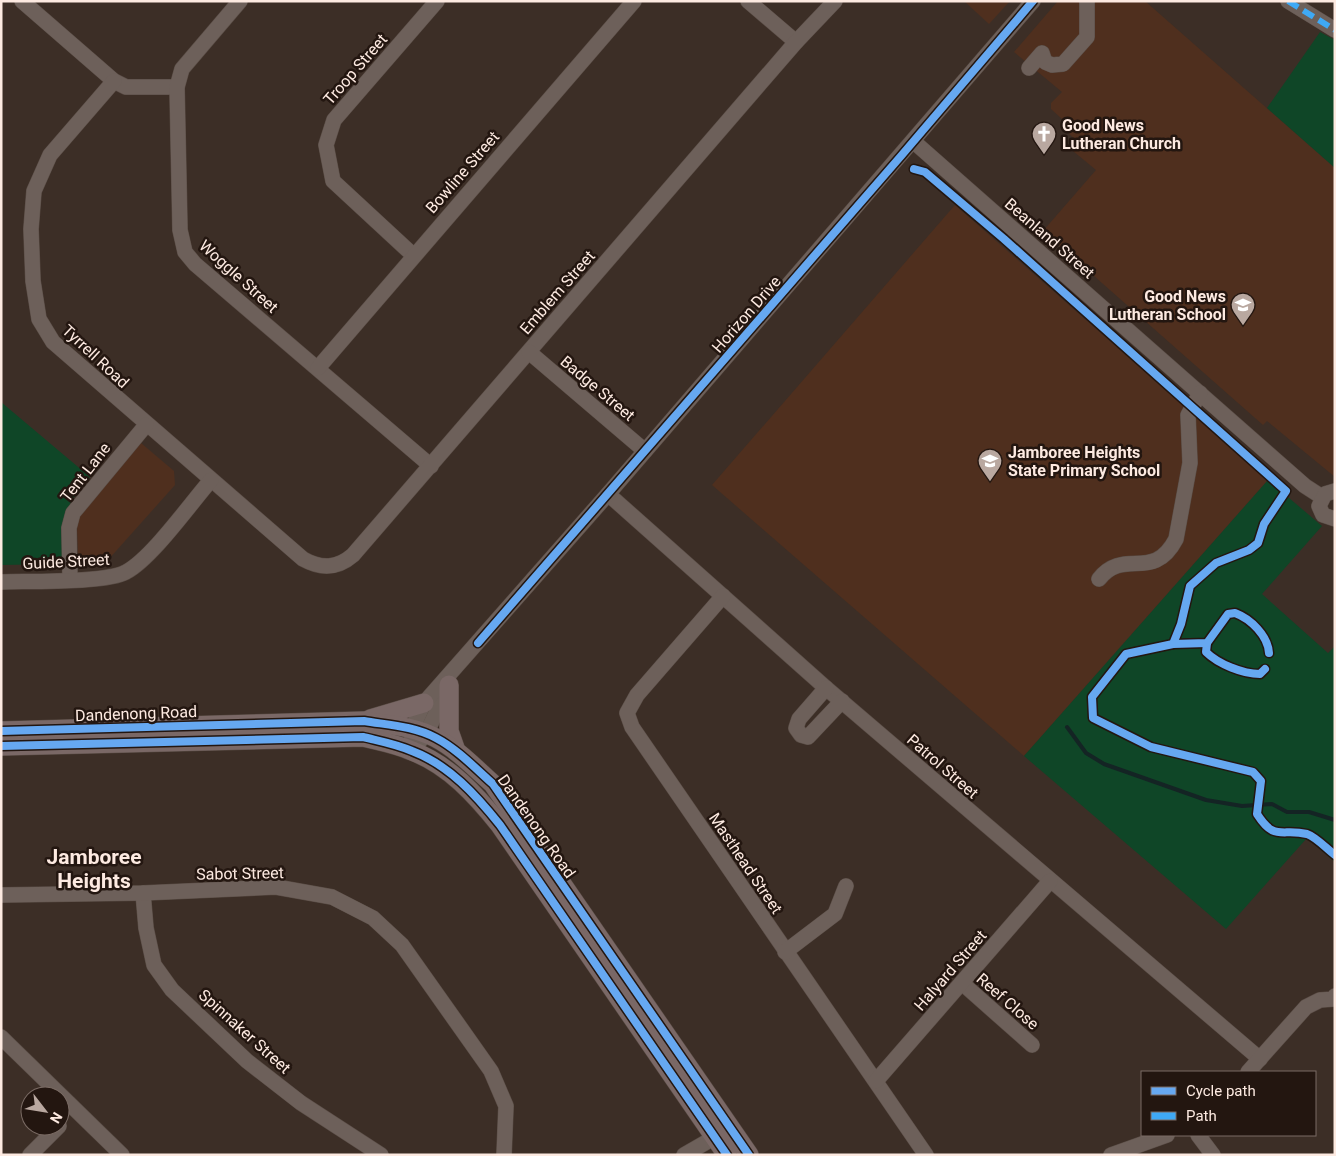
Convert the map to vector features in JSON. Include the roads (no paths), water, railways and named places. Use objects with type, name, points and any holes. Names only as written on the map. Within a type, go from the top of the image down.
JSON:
[{"type":"main road","points":[[449,685],[449,731],[456,751]]},
{"type":"main road","points":[[364,721],[424,703]]},
{"type":"main road","name":"Dandenong Road","points":[[1,730],[364,721],[419,732],[456,751],[493,784],[723,1133],[727,1155]]},
{"type":"main road","name":"Dandenong Road","points":[[1,746],[363,737],[411,750],[458,779],[479,799],[723,1133],[749,1155]]},
{"type":"street","points":[[22,1],[114,81],[126,87],[177,87]]},
{"type":"street","name":"Woggle Street","points":[[240,1],[182,69],[177,87],[180,230],[185,252],[195,264],[431,466]]},
{"type":"street","name":"Troop Street","points":[[413,255],[333,181],[326,145],[334,120],[437,1]]},
{"type":"street","name":"Bowline Street","points":[[318,368],[413,255],[634,1]]},
{"type":"street","points":[[748,1],[796,42]]},
{"type":"street","name":"Emblem Street","points":[[344,563],[431,466],[796,42],[835,1]]},
{"type":"street","name":"Horizon Drive","points":[[419,732],[424,703],[608,494],[1033,1]]},
{"type":"street","points":[[1029,68],[1042,53],[1045,62],[1052,65],[1063,64],[1082,43],[1088,32],[1087,1]]},
{"type":"street","points":[[1288,1],[1335,30]]},
{"type":"street","name":"Tyrrell Road","points":[[114,81],[50,156],[34,190],[31,230],[33,282],[39,318],[52,342],[303,559],[314,565],[330,567],[344,563]]},
{"type":"street","name":"Beanland Street","points":[[914,141],[1305,486],[1328,494]]},
{"type":"street","name":"Badge Street","points":[[529,352],[645,451]]},
{"type":"street","points":[[1099,579],[1105,572],[1120,564],[1155,562],[1172,547],[1176,539],[1189,477],[1188,415],[1200,393]]},
{"type":"street","name":"Tent Lane","points":[[70,579],[69,528],[73,513],[146,425]]},
{"type":"street","name":"Guide Street","points":[[1,582],[107,578],[126,573],[145,557],[211,480]]},
{"type":"street","name":"Patrol Street","points":[[608,494],[826,688],[1260,1059]]},
{"type":"street","points":[[1328,494],[1320,510],[1326,518],[1335,519]]},
{"type":"street","name":"Masthead Street","points":[[723,596],[637,695],[627,713],[632,727],[926,1155]]},
{"type":"street","name":"Horizon Drive","points":[[411,750],[419,732],[478,643]]},
{"type":"street","points":[[826,688],[799,719],[796,728],[801,735],[808,737],[842,701]]},
{"type":"street","name":"Halyard Street","points":[[876,1081],[1050,881]]},
{"type":"street","points":[[785,952],[835,914],[846,886]]},
{"type":"street","name":"Sabot Street","points":[[1,895],[143,893],[276,887],[332,897],[374,918],[402,945],[491,1071],[506,1106],[504,1155]]},
{"type":"street","name":"Spinnaker Street","points":[[143,893],[146,928],[154,965],[172,990],[247,1061],[301,1103],[382,1155]]},
{"type":"street","name":"Reef Close","points":[[962,983],[1032,1045]]},
{"type":"street","points":[[1249,1071],[1306,1008],[1320,1000],[1334,998]]},
{"type":"street","points":[[1,1037],[122,1155]]},
{"type":"street","points":[[70,1116],[76,1110]]},
{"type":"street","points":[[684,1155],[723,1133]]},
{"type":"street","points":[[30,1155],[50,1136]]},
{"type":"street","points":[[1111,1155],[1164,1136]]},
{"type":"street","points":[[1199,1136],[1213,1155]]},
{"type":"waterway","points":[[1067,727],[1086,753],[1104,764],[1206,800],[1242,806],[1272,804],[1287,812],[1309,812],[1335,820]]},
{"type":"place","name":"Good News Lutheran Church","points":[[1044,155]]},
{"type":"place","name":"Good News Lutheran School","points":[[1243,326]]},
{"type":"place","name":"Jamboree Heights State Primary School","points":[[990,482]]},
{"type":"district","name":"Jamboree Heights","points":[[94,869]]}]
